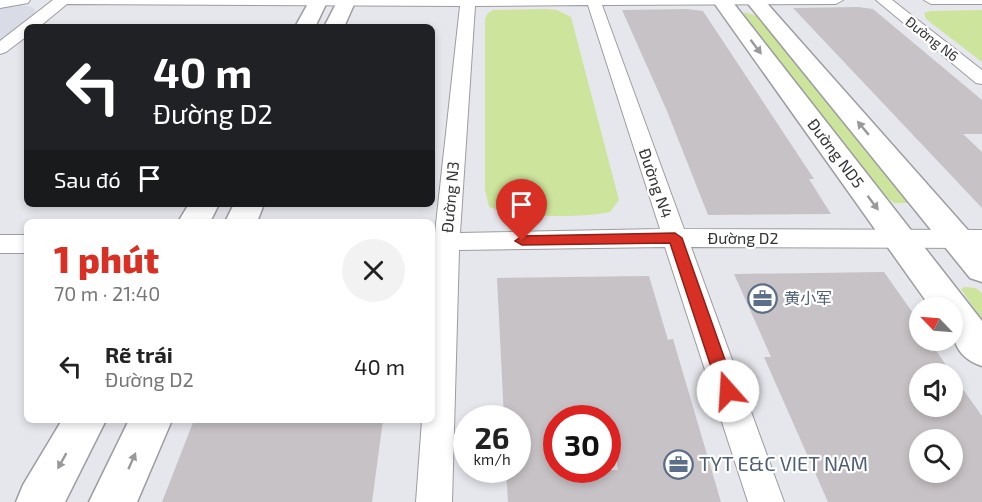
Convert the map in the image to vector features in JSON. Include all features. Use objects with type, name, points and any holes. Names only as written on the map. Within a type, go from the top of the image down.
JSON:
[{"type":"street","points":[[0,3],[9,0]]},
{"type":"street","points":[[0,3],[23,0]]},
{"type":"street","points":[[33,24],[63,0],[836,0]]},
{"type":"street","name":"Đường ND5","points":[[721,0],[943,297]]},
{"type":"street","points":[[755,0],[970,238],[982,269]]},
{"type":"street","name":"Đường N6","points":[[883,0],[982,79]]},
{"type":"street","points":[[931,0],[982,0]]},
{"type":"street","points":[[307,24],[319,1]]},
{"type":"street","points":[[336,24],[347,1]]},
{"type":"street","name":"Đường N3","points":[[434,502],[439,242],[468,1]]},
{"type":"street","name":"Đường N4","points":[[594,1],[766,502]]},
{"type":"street","points":[[0,49],[24,31]]},
{"type":"street","name":"Đường D2","points":[[439,242],[675,238],[970,238]]},
{"type":"street","points":[[0,244],[24,244]]},
{"type":"street","name":"Đường ND5","points":[[963,324],[982,350]]},
{"type":"street","points":[[40,502],[83,423]]},
{"type":"street","points":[[113,502],[150,423]]},
{"type":"shaded area","points":[[0,6],[28,6],[35,9],[34,14],[0,41]]},
{"type":"green space","points":[[493,10],[557,10],[571,17],[619,200],[610,212],[549,216],[501,211],[489,207],[485,190],[485,19]]},
{"type":"green space","points":[[982,10],[982,62],[926,19],[924,13],[930,11]]},
{"type":"green space","points":[[744,12],[757,16],[904,196],[907,203],[894,203],[880,192],[746,19]]},
{"type":"green space","points":[[976,288],[982,293],[982,320],[961,289]]},
{"type":"building","points":[[858,7],[873,9],[982,100],[982,134],[963,134],[982,152],[982,208],[793,8]]},
{"type":"building","points":[[687,9],[703,11],[814,179],[809,179],[831,214],[708,215],[667,111],[622,10]]},
{"type":"building","points":[[884,272],[909,307],[909,351],[936,351],[945,363],[909,363],[909,417],[963,417],[963,389],[982,416],[982,502],[828,502],[764,357],[771,357],[734,274]]},
{"type":"building","points":[[649,276],[668,340],[673,339],[721,502],[508,502],[507,483],[531,483],[531,405],[503,405],[497,278]]},
{"type":"building","points":[[193,423],[383,423],[372,502],[162,502]]},
{"type":"place","name":"黄小军","points":[[763,298]]},
{"type":"place","name":"TYT E&C VIET NAM","points":[[678,464]]},
{"type":"route","points":[[522,241],[675,238],[728,391]]}]
